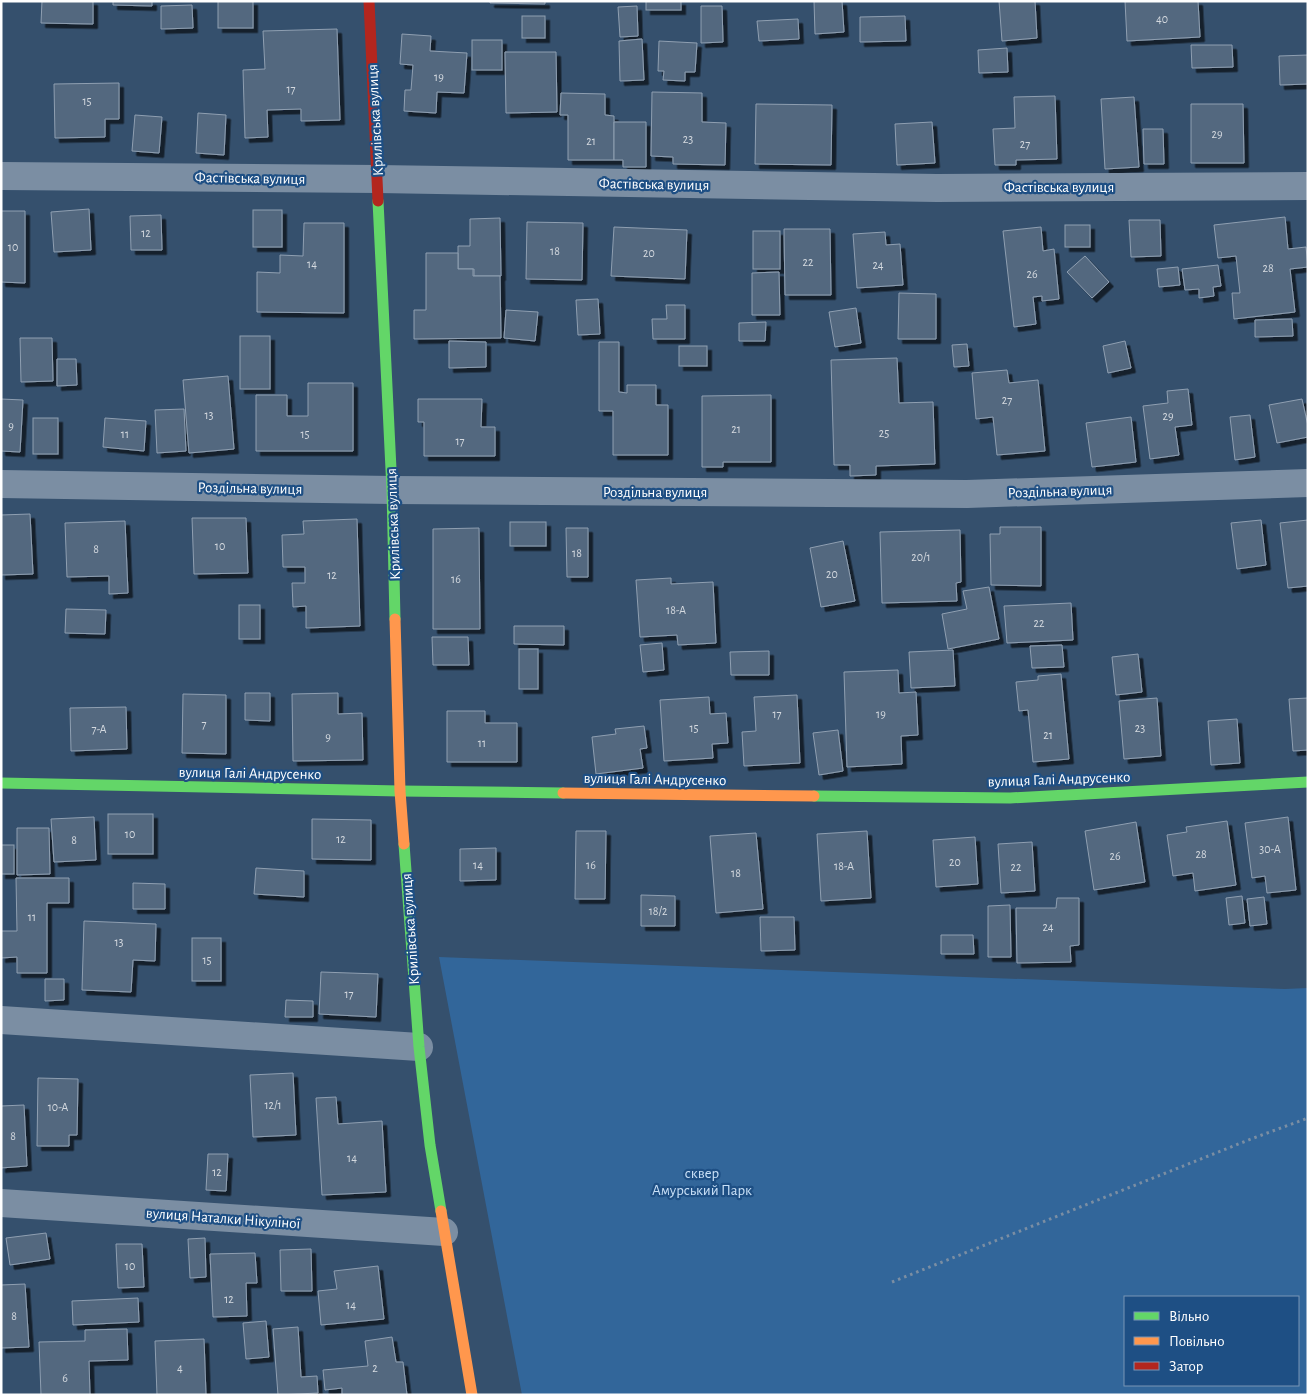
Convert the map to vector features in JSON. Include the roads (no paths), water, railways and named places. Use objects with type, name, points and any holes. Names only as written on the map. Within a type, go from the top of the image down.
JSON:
[{"type":"street","name":"Крилівська вулиця","points":[[369,1],[392,490],[400,791],[419,1047],[430,1145],[472,1395]]},
{"type":"street","name":"Фастівська вулиця","points":[[1,176],[378,179],[938,188],[1308,186]]},
{"type":"street","name":"Роздільна вулиця","points":[[1,484],[392,490],[967,494],[1308,483]]},
{"type":"street","name":"вулиця Галі Андрусенко","points":[[1,783],[400,791],[1010,798],[1308,782]]},
{"type":"street","points":[[1,1020],[419,1047]]},
{"type":"street","name":"вулиця Наталки Нікуліної","points":[[1,1203],[444,1232]]},
{"type":"park label","name":"сквер Амурський Парк","points":[[702,1182]]}]
